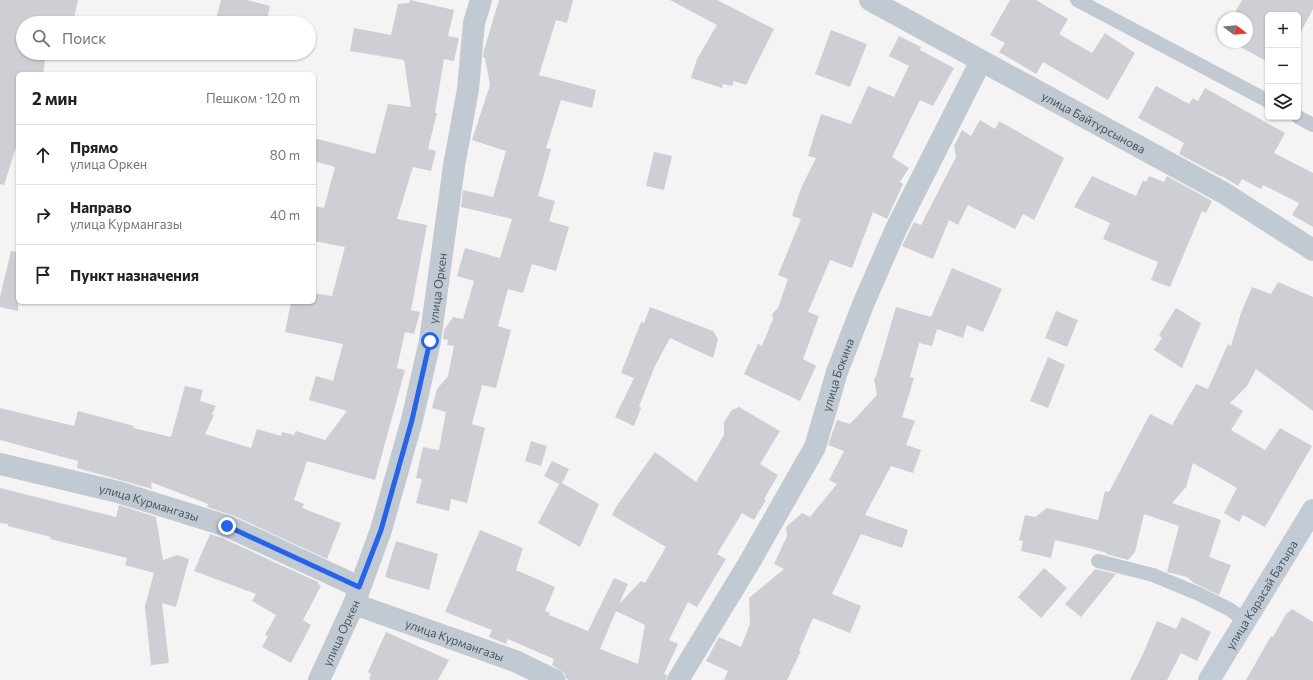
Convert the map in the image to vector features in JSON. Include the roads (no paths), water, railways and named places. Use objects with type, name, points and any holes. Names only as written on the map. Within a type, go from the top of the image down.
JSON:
[{"type":"main road","name":"улица Карасай Батыра","points":[[1209,680],[1313,510]]},
{"type":"street","name":"улица Оркен","points":[[319,680],[356,595],[381,530],[412,420],[430,341],[452,180],[468,89],[474,23],[481,0]]},
{"type":"street","name":"улица Байтурсынова","points":[[870,0],[1224,193],[1313,250]]},
{"type":"street","name":"улица Бокина","points":[[678,680],[749,563],[816,447],[837,372],[896,229],[981,61]]},
{"type":"street","name":"улица Курмангазы","points":[[0,464],[118,492],[227,526],[356,595],[515,661],[554,680]]},
{"type":"lane","points":[[1077,0],[1265,99]]},
{"type":"lane","points":[[1301,119],[1313,125]]},
{"type":"lane","points":[[1098,561],[1153,575],[1199,594],[1246,621]]}]
